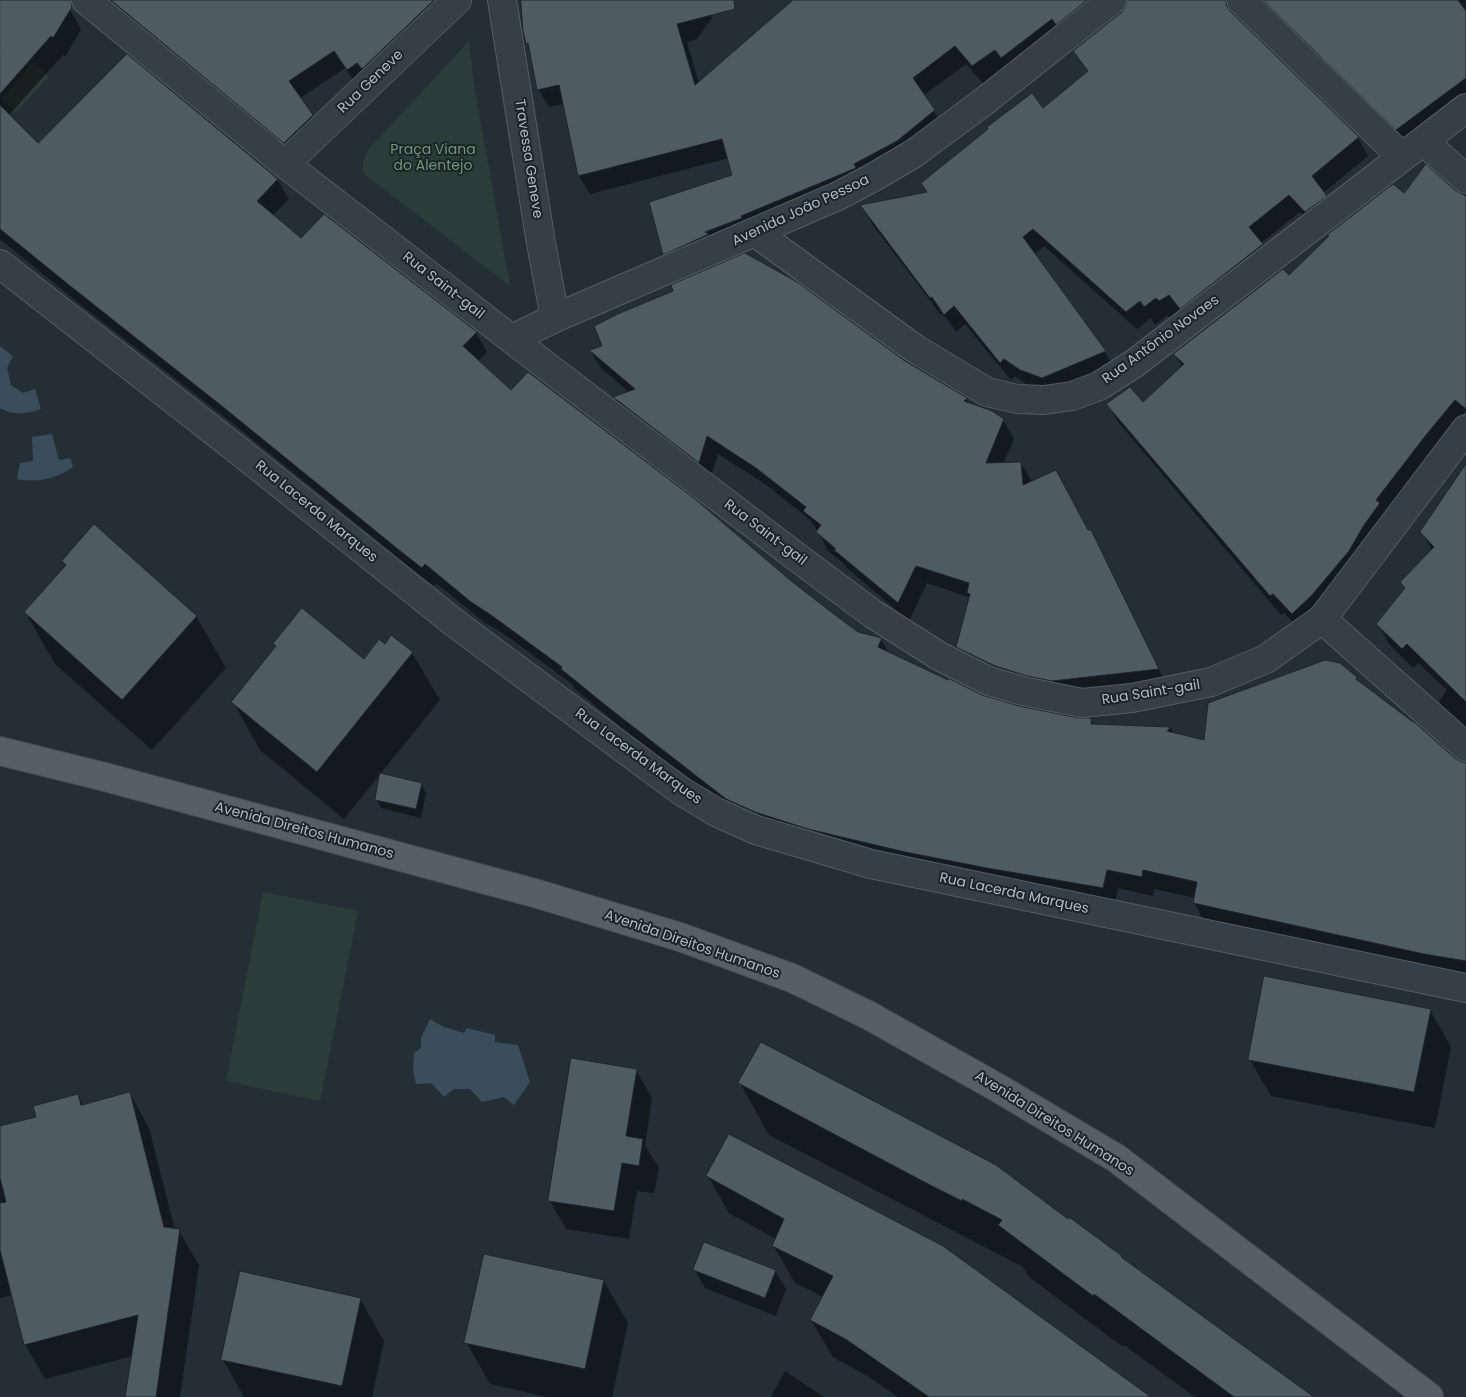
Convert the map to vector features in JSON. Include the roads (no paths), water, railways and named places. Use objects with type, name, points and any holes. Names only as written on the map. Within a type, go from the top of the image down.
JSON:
[{"type":"main road","name":"Avenida Direitos Humanos","points":[[0,751],[105,777],[538,894],[680,937],[792,978],[868,1015],[998,1088],[1116,1158],[1429,1397]]},
{"type":"street","name":"Rua Saint-gail","points":[[86,0],[285,164],[873,614],[939,656],[989,681],[1023,692],[1082,703],[1132,698],[1212,682],[1266,659],[1322,619],[1466,429]]},
{"type":"street","name":"Rua Geneve","points":[[285,164],[457,0]]},
{"type":"street","name":"Travessa Geneve","points":[[502,0],[555,318]]},
{"type":"street","name":"Avenida João Pessoa","points":[[512,339],[555,318],[838,196],[872,178],[913,154],[982,103],[1112,0]]},
{"type":"street","points":[[1241,0],[1412,149],[1466,179]]},
{"type":"street","name":"Rua Antônio Novaes","points":[[756,232],[914,348],[987,392],[1017,399],[1044,400],[1072,396],[1099,386],[1135,363],[1466,108]]},
{"type":"street","name":"Rua Lacerda Marques","points":[[0,264],[242,453],[456,624],[681,791],[716,812],[756,830],[871,864],[1466,988]]},
{"type":"street","points":[[1322,619],[1466,747]]},
{"type":"water","points":[[0,346],[13,356],[7,368],[11,385],[23,393],[35,389],[41,409],[20,413],[0,408]]},
{"type":"water","points":[[52,434],[59,460],[70,458],[73,467],[46,479],[17,479],[20,463],[33,461],[32,437]]},
{"type":"water","points":[[430,1019],[442,1026],[464,1033],[467,1028],[495,1035],[495,1042],[518,1045],[530,1082],[514,1105],[504,1097],[482,1102],[470,1089],[454,1089],[444,1097],[431,1083],[416,1084],[413,1069],[414,1053],[421,1048],[421,1038]]},
{"type":"park label","name":"Praça Viana do Alentejo","points":[[433,158]]}]
